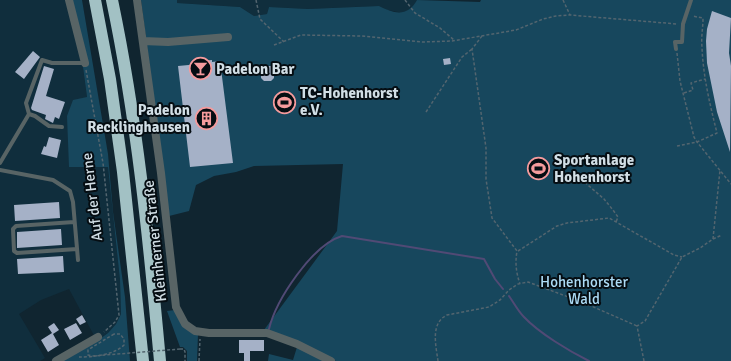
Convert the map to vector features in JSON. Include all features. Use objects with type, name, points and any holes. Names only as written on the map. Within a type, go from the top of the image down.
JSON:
[{"type":"highway","points":[[95,0],[110,79],[123,172],[143,361]]},
{"type":"highway","points":[[112,0],[124,57],[138,154],[150,254],[160,361]]},
{"type":"street","points":[[69,0],[85,63]]},
{"type":"street","name":"Kleinherner Straße","points":[[137,0],[161,173],[176,307],[185,324],[194,331],[201,333]]},
{"type":"street","points":[[143,41],[168,42],[228,37]]},
{"type":"street","points":[[201,333],[267,333],[297,344],[331,361]]},
{"type":"street","points":[[56,361],[98,337]]},
{"type":"lane","points":[[676,49],[675,42],[682,42],[683,24],[691,0]]},
{"type":"lane","points":[[0,163],[28,114],[26,103],[42,60],[52,63],[85,63]]},
{"type":"lane","points":[[28,114],[35,116],[50,126],[62,127]]},
{"type":"lane","points":[[0,170],[53,180],[63,185],[70,191],[73,202],[78,260]]},
{"type":"lane","points":[[74,222],[16,226],[13,229],[14,251],[17,253],[77,249]]},
{"type":"path","points":[[256,0],[260,18],[284,42]]},
{"type":"path","points":[[405,0],[415,13],[440,28],[454,40]]},
{"type":"path","points":[[563,0],[570,15]]},
{"type":"path","points":[[274,45],[301,35],[362,36],[423,42],[454,40],[516,30],[543,19],[570,15],[683,24]]},
{"type":"path","points":[[677,146],[697,142],[717,133],[705,80],[702,46],[703,18],[686,15]]},
{"type":"path","points":[[426,112],[462,57],[472,49],[482,36]]},
{"type":"path","points":[[472,49],[486,148],[486,179],[492,218],[517,251],[516,273],[520,284]]},
{"type":"path","points":[[676,49],[680,81],[694,137],[731,184]]},
{"type":"path","name":"Auf der Herne","points":[[85,63],[103,163],[119,315],[109,329],[98,337]]},
{"type":"path","points":[[683,93],[693,90],[691,83],[705,80]]},
{"type":"path","points":[[713,239],[720,170]]},
{"type":"path","points":[[581,179],[613,210],[618,217],[616,222]]},
{"type":"path","points":[[517,251],[557,226],[567,223],[609,218],[674,255],[682,257]]},
{"type":"path","points":[[637,326],[645,321],[682,257],[722,235]]},
{"type":"path","points":[[438,361],[436,327],[441,318],[447,315],[489,307],[500,300],[509,290],[520,284],[528,282],[555,291],[637,326]]},
{"type":"path","points":[[637,326],[644,361]]},
{"type":"path","points":[[199,361],[201,333]]},
{"type":"path","points":[[72,352],[77,357],[89,357],[109,353],[120,348],[125,343],[120,334],[114,334],[91,348],[88,350],[88,355],[93,356],[180,349],[184,350],[185,352],[185,361]]},
{"type":"shaded area","points":[[0,0],[67,0],[81,52],[87,97],[102,167],[108,167],[120,280],[121,314],[116,324],[108,333],[97,341],[69,289],[41,300],[19,314],[45,358],[40,361],[0,361]]},
{"type":"shaded area","points":[[177,0],[417,0],[414,7],[403,13],[387,10],[379,6],[308,9],[269,7],[267,14],[254,16],[240,7],[177,3]]},
{"type":"green space","points":[[67,0],[82,0],[108,154],[113,212],[125,297],[130,361],[61,361],[97,341],[108,333],[116,324],[121,314],[120,280],[108,167],[69,167],[67,116],[73,100],[87,97],[81,52]]},
{"type":"green space","name":"Hohenhorster Wald","points":[[141,0],[177,0],[177,3],[240,7],[254,16],[267,14],[269,7],[308,9],[379,6],[390,11],[400,12],[409,9],[417,0],[480,2],[481,0],[731,0],[731,361],[336,361],[298,343],[264,330],[337,231],[343,164],[254,166],[236,172],[214,176],[196,185],[189,211],[169,216]]},
{"type":"green space","points":[[175,310],[198,334],[197,361],[187,361],[187,351],[183,347],[180,347],[167,311]]},
{"type":"green space","points":[[297,347],[327,361],[268,361],[269,354],[293,360]]},
{"type":"building","points":[[712,11],[731,18],[729,53],[731,66],[730,152],[717,112],[707,63],[707,29]]},
{"type":"building","points":[[33,51],[40,57],[24,79],[15,72]]},
{"type":"building","points":[[450,58],[451,64],[444,65],[443,59]]},
{"type":"building","name":"Padelon Recklinghausen","points":[[212,60],[212,62],[220,61],[233,163],[190,167],[178,66],[199,64],[199,61]]},
{"type":"building","points":[[44,66],[54,69],[46,96],[65,102],[59,119],[55,117],[53,123],[45,119],[46,115],[32,110],[31,108]]},
{"type":"building","points":[[261,66],[277,66],[277,75],[274,75],[274,78],[271,81],[264,81],[261,78]]},
{"type":"building","points":[[49,137],[61,140],[57,158],[41,154],[44,146],[46,147]]},
{"type":"building","points":[[59,202],[60,218],[15,221],[14,205]]},
{"type":"building","points":[[61,229],[62,245],[17,248],[17,232]]},
{"type":"building","points":[[63,256],[64,272],[18,274],[17,259]]},
{"type":"building","points":[[82,315],[86,322],[80,325],[76,319]]},
{"type":"building","points":[[54,323],[59,330],[53,334],[59,345],[48,352],[41,340],[52,333],[48,327]]},
{"type":"building","points":[[76,323],[82,333],[70,340],[64,329]]},
{"type":"building","points":[[239,340],[264,340],[264,351],[250,351],[250,361],[244,361],[244,353],[239,353]]},
{"type":"waterway","points":[[269,329],[279,304],[297,275],[319,250],[331,241],[342,236],[484,259],[495,279],[503,289]]},
{"type":"waterway","points":[[509,296],[518,310],[530,323],[564,347],[589,361]]},
{"type":"place","name":"Padelon Bar","points":[[200,69]]},
{"type":"place","name":"TC-Hohenhorst e.V.","points":[[285,102]]},
{"type":"place","name":"Padelon Recklinghausen","points":[[206,119]]},
{"type":"place","name":"Sportanlage Hohenhorst","points":[[538,169]]}]
